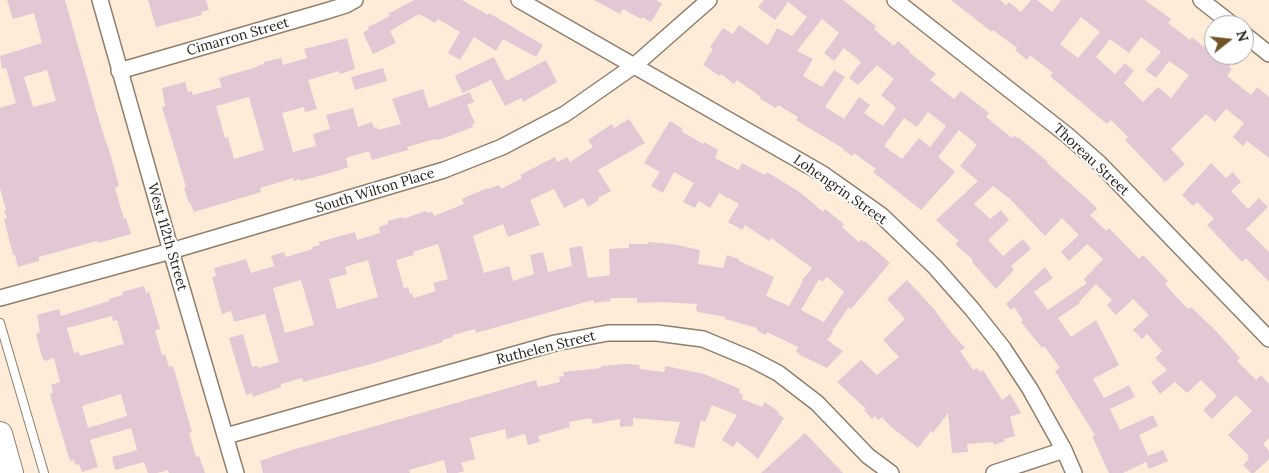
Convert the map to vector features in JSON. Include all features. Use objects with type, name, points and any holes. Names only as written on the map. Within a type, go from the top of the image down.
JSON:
[{"type":"main road","points":[[0,434],[11,473]]},
{"type":"street","name":"West 112th Street","points":[[100,0],[236,473]]},
{"type":"street","name":"Cimarron Street","points":[[119,70],[323,12],[346,5],[355,0]]},
{"type":"street","name":"Lohengrin Street","points":[[519,0],[823,174],[881,215],[935,267],[972,308],[1003,348],[1030,388],[1064,450],[1074,473]]},
{"type":"street","name":"South Wilton Place","points":[[0,298],[171,251],[444,170],[502,147],[565,114],[635,65],[709,0]]},
{"type":"street","name":"Thoreau Street","points":[[895,0],[1067,135],[1100,164],[1269,339]]},
{"type":"street","points":[[1201,0],[1220,15]]},
{"type":"street","points":[[1254,42],[1269,54]]},
{"type":"street","name":"Ruthelen Street","points":[[226,436],[555,343],[608,333],[657,333],[702,340],[751,359],[778,372],[818,403],[868,456],[891,473]]},
{"type":"street","points":[[994,473],[1064,450]]},
{"type":"lane","points":[[0,322],[44,473]]},
{"type":"building","points":[[7,0],[65,0],[119,186],[115,188],[124,219],[126,218],[131,234],[39,257],[39,261],[18,267],[4,219],[7,218],[4,210],[6,210],[0,188],[0,108],[16,103],[6,68],[2,69],[0,56],[42,43],[34,13],[13,19]],"holes":[[[47,70],[56,101],[33,107],[24,77]]]},
{"type":"building","points":[[148,0],[206,0],[209,10],[201,12],[202,15],[156,27]]},
{"type":"building","points":[[414,0],[462,0],[488,15],[489,13],[543,45],[536,57],[503,39],[496,51],[474,37],[460,60],[448,53],[460,32],[438,19],[435,23],[419,14],[390,31],[396,43],[373,54],[363,33],[369,29],[368,27],[390,16],[388,14]]},
{"type":"building","points":[[594,0],[656,0],[662,4],[651,22],[623,9],[620,14]]},
{"type":"building","points":[[764,0],[843,0],[876,26],[874,29],[894,46],[898,41],[936,74],[930,80],[954,99],[961,91],[989,113],[986,117],[1012,138],[1014,136],[1018,137],[1048,162],[1094,205],[1097,209],[1090,215],[1106,231],[1109,228],[1139,259],[1143,255],[1168,281],[1165,284],[1183,304],[1189,309],[1191,307],[1217,332],[1240,358],[1237,361],[1256,380],[1261,375],[1269,384],[1269,438],[1263,444],[1269,451],[1269,459],[1254,473],[1251,473],[1243,465],[1249,459],[1247,457],[1249,456],[1228,435],[1252,411],[1236,395],[1212,419],[1203,410],[1217,396],[1201,380],[1187,393],[1175,382],[1160,394],[1151,382],[1167,370],[1155,358],[1162,351],[1147,334],[1142,339],[1133,330],[1149,315],[1133,299],[1116,315],[1107,305],[1112,300],[1096,284],[1080,303],[1058,318],[1071,337],[1096,320],[1119,365],[1093,379],[1104,398],[1129,385],[1135,397],[1110,409],[1120,430],[1153,415],[1158,426],[1139,435],[1148,456],[1163,450],[1168,461],[1149,469],[1146,462],[1123,473],[1109,473],[1092,436],[1095,435],[1055,371],[1060,368],[1044,346],[1042,348],[1021,322],[1023,320],[1014,307],[1011,310],[1006,304],[1045,267],[1053,278],[1034,292],[1048,310],[1087,283],[1084,279],[1103,259],[1087,244],[1069,261],[1061,252],[1079,235],[1062,218],[1045,236],[1010,199],[993,186],[974,204],[990,219],[1001,210],[1009,220],[988,240],[1003,256],[1023,239],[1031,249],[1011,266],[1014,270],[996,289],[972,262],[973,260],[955,244],[959,241],[936,220],[978,181],[960,166],[977,145],[959,130],[938,157],[955,172],[921,210],[873,172],[876,169],[854,153],[852,156],[844,149],[796,120],[798,117],[778,105],[776,108],[760,99],[761,97],[737,80],[734,84],[721,74],[720,76],[703,65],[713,49],[710,47],[723,28],[733,34],[739,25],[768,45],[777,28],[792,36],[807,17],[788,2],[775,20],[758,7]],"holes":[[[822,19],[839,33],[824,53],[834,61],[844,48],[861,62],[849,78],[858,85],[877,65],[894,79],[881,95],[896,108],[883,126],[864,113],[870,105],[859,97],[844,119],[825,107],[845,77],[834,70],[822,87],[803,76],[813,59],[797,51]],[[928,112],[946,126],[930,147],[919,138],[902,159],[884,146],[904,118],[917,127]]]},
{"type":"building","points":[[951,0],[1000,0],[1006,5],[1009,2],[1021,12],[1031,0],[1037,0],[1052,12],[1061,0],[1145,0],[1171,19],[1168,23],[1190,40],[1192,37],[1204,47],[1204,65],[1230,65],[1232,69],[1227,76],[1251,95],[1257,87],[1269,97],[1269,158],[1247,141],[1243,146],[1233,137],[1244,123],[1226,109],[1215,122],[1206,114],[1171,149],[1185,164],[1165,182],[1125,140],[1128,137],[1111,120],[1107,124],[1050,76],[1053,73],[1030,55],[1027,60],[1015,50],[1017,48],[993,30],[992,32]],"holes":[[[1081,17],[1100,32],[1078,58],[1060,44]],[[1141,37],[1161,52],[1145,70],[1156,78],[1169,61],[1189,75],[1171,98],[1158,87],[1143,102],[1124,83],[1134,71],[1125,63],[1115,74],[1096,57],[1110,39],[1129,53]]]},
{"type":"building","points":[[347,38],[355,69],[340,74],[339,71],[308,80],[317,109],[305,112],[304,107],[282,113],[293,152],[316,146],[313,134],[330,129],[326,115],[353,108],[358,127],[372,122],[374,128],[377,127],[378,130],[401,124],[392,99],[423,89],[429,108],[470,92],[474,102],[467,105],[475,123],[472,124],[473,127],[439,140],[435,139],[407,147],[408,150],[372,160],[369,151],[346,158],[348,167],[337,171],[300,181],[299,179],[294,181],[293,178],[260,188],[261,192],[194,212],[184,188],[186,187],[162,107],[165,106],[162,88],[185,82],[188,92],[192,91],[193,95],[222,87],[219,78],[257,67],[264,64],[264,62],[281,58],[283,65],[307,58],[304,49]],"holes":[[[249,97],[264,150],[234,159],[228,137],[225,138],[216,106]]]},
{"type":"building","points":[[494,57],[506,81],[546,60],[557,82],[523,102],[521,98],[505,106],[491,80],[463,93],[455,77],[456,75]]},
{"type":"building","points":[[383,68],[387,81],[355,90],[351,77]]},
{"type":"building","points":[[629,119],[645,143],[598,170],[611,191],[598,198],[599,200],[588,207],[583,198],[564,208],[554,189],[530,200],[540,225],[508,237],[503,224],[473,236],[484,273],[509,266],[513,281],[534,274],[530,255],[543,252],[548,272],[572,266],[569,248],[582,246],[588,278],[610,275],[609,249],[629,248],[629,244],[648,244],[648,242],[672,244],[700,250],[698,264],[723,268],[727,255],[774,277],[766,296],[789,306],[802,280],[812,268],[771,238],[769,241],[745,225],[742,230],[728,222],[739,204],[719,193],[710,208],[699,201],[695,208],[683,202],[694,183],[674,172],[663,193],[651,186],[660,172],[644,163],[670,121],[683,129],[681,131],[703,144],[704,142],[718,150],[715,158],[738,170],[742,163],[765,175],[767,172],[801,193],[823,212],[825,209],[844,224],[842,227],[859,242],[861,240],[865,241],[890,263],[851,309],[849,307],[832,331],[827,340],[843,351],[827,368],[800,355],[796,351],[798,347],[767,332],[766,335],[756,330],[757,328],[725,319],[725,317],[698,312],[696,310],[697,304],[637,303],[637,298],[610,298],[611,301],[594,303],[593,300],[476,333],[475,329],[453,335],[453,337],[442,340],[443,342],[371,364],[303,382],[302,378],[281,384],[281,387],[253,397],[252,393],[246,395],[229,338],[243,334],[252,367],[258,366],[258,368],[279,362],[265,314],[234,322],[231,311],[222,314],[212,277],[216,276],[214,268],[246,259],[251,273],[274,266],[271,256],[284,252],[286,257],[313,249],[312,247],[320,245],[319,242],[355,232],[357,240],[380,233],[379,227],[388,224],[388,221],[403,217],[403,219],[426,211],[427,213],[432,212],[434,216],[464,204],[462,199],[487,188],[499,185],[501,189],[522,178],[520,175],[555,157],[557,162],[567,157],[570,162],[593,147],[588,140],[612,124],[614,128]],"holes":[[[438,244],[448,279],[433,283],[436,291],[414,298],[410,294],[408,287],[404,288],[396,260],[414,255],[413,252]],[[368,260],[378,297],[337,309],[329,279],[347,274],[345,267]],[[827,277],[844,292],[824,322],[801,310],[819,279],[822,282]],[[301,280],[314,325],[285,333],[273,288]]]},
{"type":"building","points":[[1211,163],[1226,178],[1233,172],[1241,182],[1231,191],[1248,209],[1259,198],[1268,207],[1246,229],[1269,252],[1269,282],[1246,258],[1242,262],[1207,225],[1214,219],[1197,202],[1193,206],[1182,195]]},
{"type":"building","points":[[907,280],[934,309],[965,348],[960,351],[973,370],[977,368],[980,372],[983,370],[1002,400],[1010,394],[1021,413],[1010,417],[1015,436],[1004,439],[1005,441],[994,445],[993,442],[967,444],[968,452],[952,453],[948,413],[933,433],[931,431],[918,448],[890,426],[882,417],[878,420],[875,416],[872,419],[864,410],[866,409],[837,382],[861,360],[877,375],[899,357],[883,340],[905,319],[887,299]]},
{"type":"building","points":[[144,286],[146,293],[149,292],[160,329],[155,330],[162,355],[165,354],[169,367],[173,366],[192,432],[189,433],[196,457],[199,456],[205,473],[169,473],[168,470],[148,473],[144,462],[115,470],[112,457],[137,450],[131,428],[90,440],[98,467],[82,472],[79,464],[75,465],[74,460],[70,461],[50,394],[53,393],[51,385],[60,382],[54,358],[45,361],[42,357],[36,334],[40,332],[37,315],[59,309],[61,316],[109,301],[109,299],[123,295],[122,292]],"holes":[[[112,316],[113,321],[117,320],[124,344],[80,356],[79,352],[74,353],[67,328]],[[121,394],[127,416],[88,428],[82,406]]]},
{"type":"building","points":[[625,364],[640,365],[639,369],[664,372],[666,366],[704,374],[740,389],[739,393],[743,395],[742,399],[762,407],[765,402],[784,418],[758,459],[737,441],[733,447],[722,440],[737,415],[712,405],[705,422],[701,420],[694,448],[674,443],[680,422],[633,418],[633,426],[620,427],[620,419],[593,424],[591,418],[569,422],[570,427],[538,436],[540,442],[528,445],[525,434],[507,439],[505,429],[470,438],[475,459],[461,463],[464,471],[457,473],[447,473],[444,460],[409,470],[410,473],[263,473],[260,461],[292,450],[536,380],[538,387],[560,382],[559,377],[564,376],[563,372]]},
{"type":"building","points":[[805,433],[843,473],[761,473]]}]
